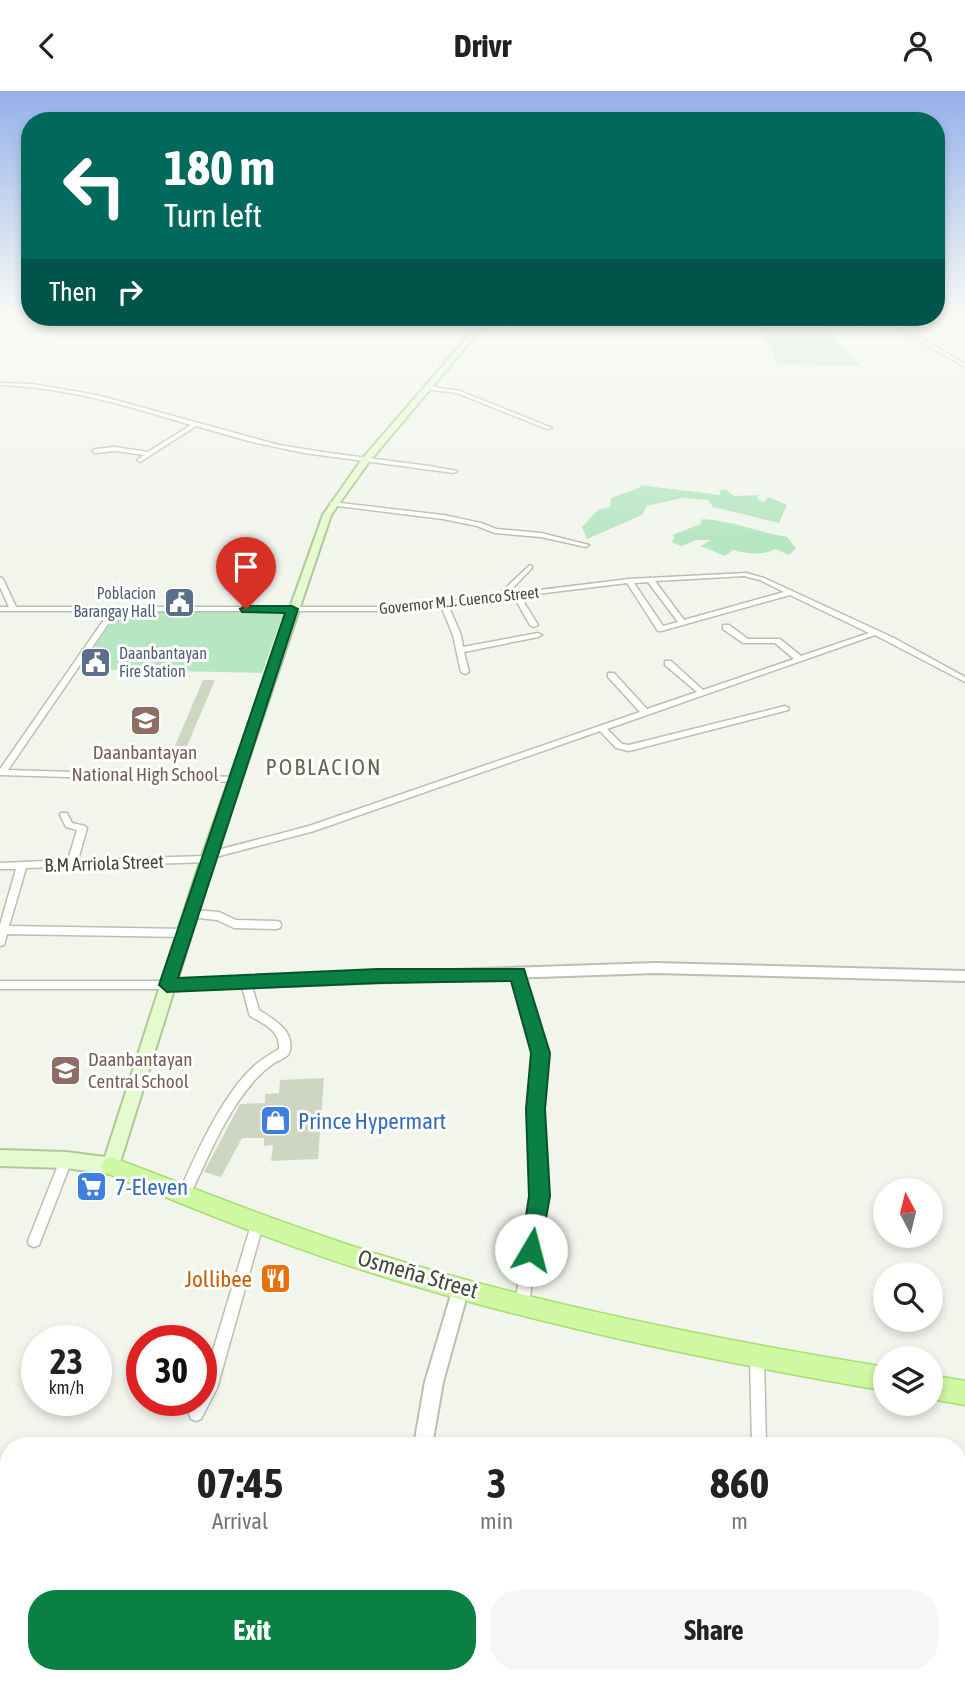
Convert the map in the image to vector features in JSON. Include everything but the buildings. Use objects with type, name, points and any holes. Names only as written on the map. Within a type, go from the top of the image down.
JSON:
[{"type":"main road","points":[[111,1166],[209,857],[292,609],[332,504],[424,391]]},
{"type":"main road","name":"Osmeña Street","points":[[0,1158],[66,1160],[111,1166],[257,1225],[461,1288],[624,1330],[757,1358],[873,1377]]},
{"type":"main road","points":[[943,1389],[965,1393]]},
{"type":"street","points":[[62,391],[257,442],[365,461],[454,471]]},
{"type":"street","points":[[432,391],[458,392],[549,428]]},
{"type":"street","points":[[140,460],[194,425]]},
{"type":"street","points":[[95,451],[115,449],[149,454]]},
{"type":"street","points":[[332,504],[451,518],[495,531],[541,535],[586,545]]},
{"type":"street","points":[[499,597],[530,567]]},
{"type":"street","name":"Governor M.J. Cuenco Street","points":[[0,608],[398,609],[629,581],[750,575],[788,593]]},
{"type":"street","points":[[0,579],[13,608]]},
{"type":"street","points":[[650,580],[683,623]]},
{"type":"street","points":[[629,581],[658,627],[683,623],[788,593],[875,633],[965,680]]},
{"type":"street","points":[[516,595],[534,625]]},
{"type":"street","points":[[444,604],[466,672]]},
{"type":"street","points":[[1,772],[115,609]]},
{"type":"street","points":[[726,627],[746,641],[777,641],[798,658]]},
{"type":"street","name":"B.M Arriola Street","points":[[0,866],[209,857],[311,829],[875,633]]},
{"type":"street","points":[[461,650],[538,635]]},
{"type":"street","points":[[668,663],[702,693]]},
{"type":"street","points":[[611,675],[645,712]]},
{"type":"street","points":[[601,727],[619,745],[629,748],[785,708]]},
{"type":"street","points":[[1,772],[236,781]]},
{"type":"street","points":[[64,815],[69,825],[82,828],[72,864]]},
{"type":"street","points":[[0,942],[22,865]]},
{"type":"street","points":[[192,914],[219,916],[234,924],[276,925]]},
{"type":"street","points":[[2,930],[185,933]]},
{"type":"street","points":[[0,985],[167,985],[378,976],[709,968],[965,976]]},
{"type":"street","points":[[518,974],[541,1053],[535,1109],[539,1196],[522,1303]]},
{"type":"street","points":[[184,1196],[247,1078],[269,1058],[285,1052],[286,1043],[282,1031],[254,1013],[246,983]]},
{"type":"street","points":[[34,1241],[66,1160]]},
{"type":"street","points":[[217,1364],[257,1225]]},
{"type":"street","points":[[424,1437],[434,1382],[461,1288]]},
{"type":"street","points":[[757,1358],[759,1437]]},
{"type":"green space","points":[[639,485],[721,495],[719,491],[725,489],[734,496],[759,495],[757,498],[763,502],[769,497],[787,505],[779,523],[713,507],[708,500],[682,498],[647,506],[642,515],[587,539],[582,527],[598,510],[610,507],[611,498],[641,487]]},
{"type":"green space","points":[[702,519],[787,537],[796,548],[789,555],[775,549],[754,554],[733,550],[725,556],[701,546],[711,540],[696,540],[682,546],[671,542],[675,537],[672,535],[701,524]]},
{"type":"green space","points":[[119,611],[284,612],[262,673],[79,669]]},
{"type":"place","name":"Poblacion Barangay Hall","points":[[179,602]]},
{"type":"place","name":"Daanbantayan Fire Station","points":[[96,662]]},
{"type":"place","name":"Daanbantayan National High School","points":[[145,721]]},
{"type":"place","name":"Daanbantayan Central School","points":[[65,1070]]},
{"type":"place","name":"Prince Hypermart","points":[[275,1121]]},
{"type":"place","name":"7-Eleven","points":[[92,1187]]},
{"type":"place","name":"Jollibee","points":[[275,1279]]},
{"type":"district","name":"POBLACION","points":[[324,767]]},
{"type":"route","points":[[246,609],[292,609],[167,985],[378,976],[518,974],[540,1042],[541,1053],[535,1109],[539,1196],[531,1250]]}]
